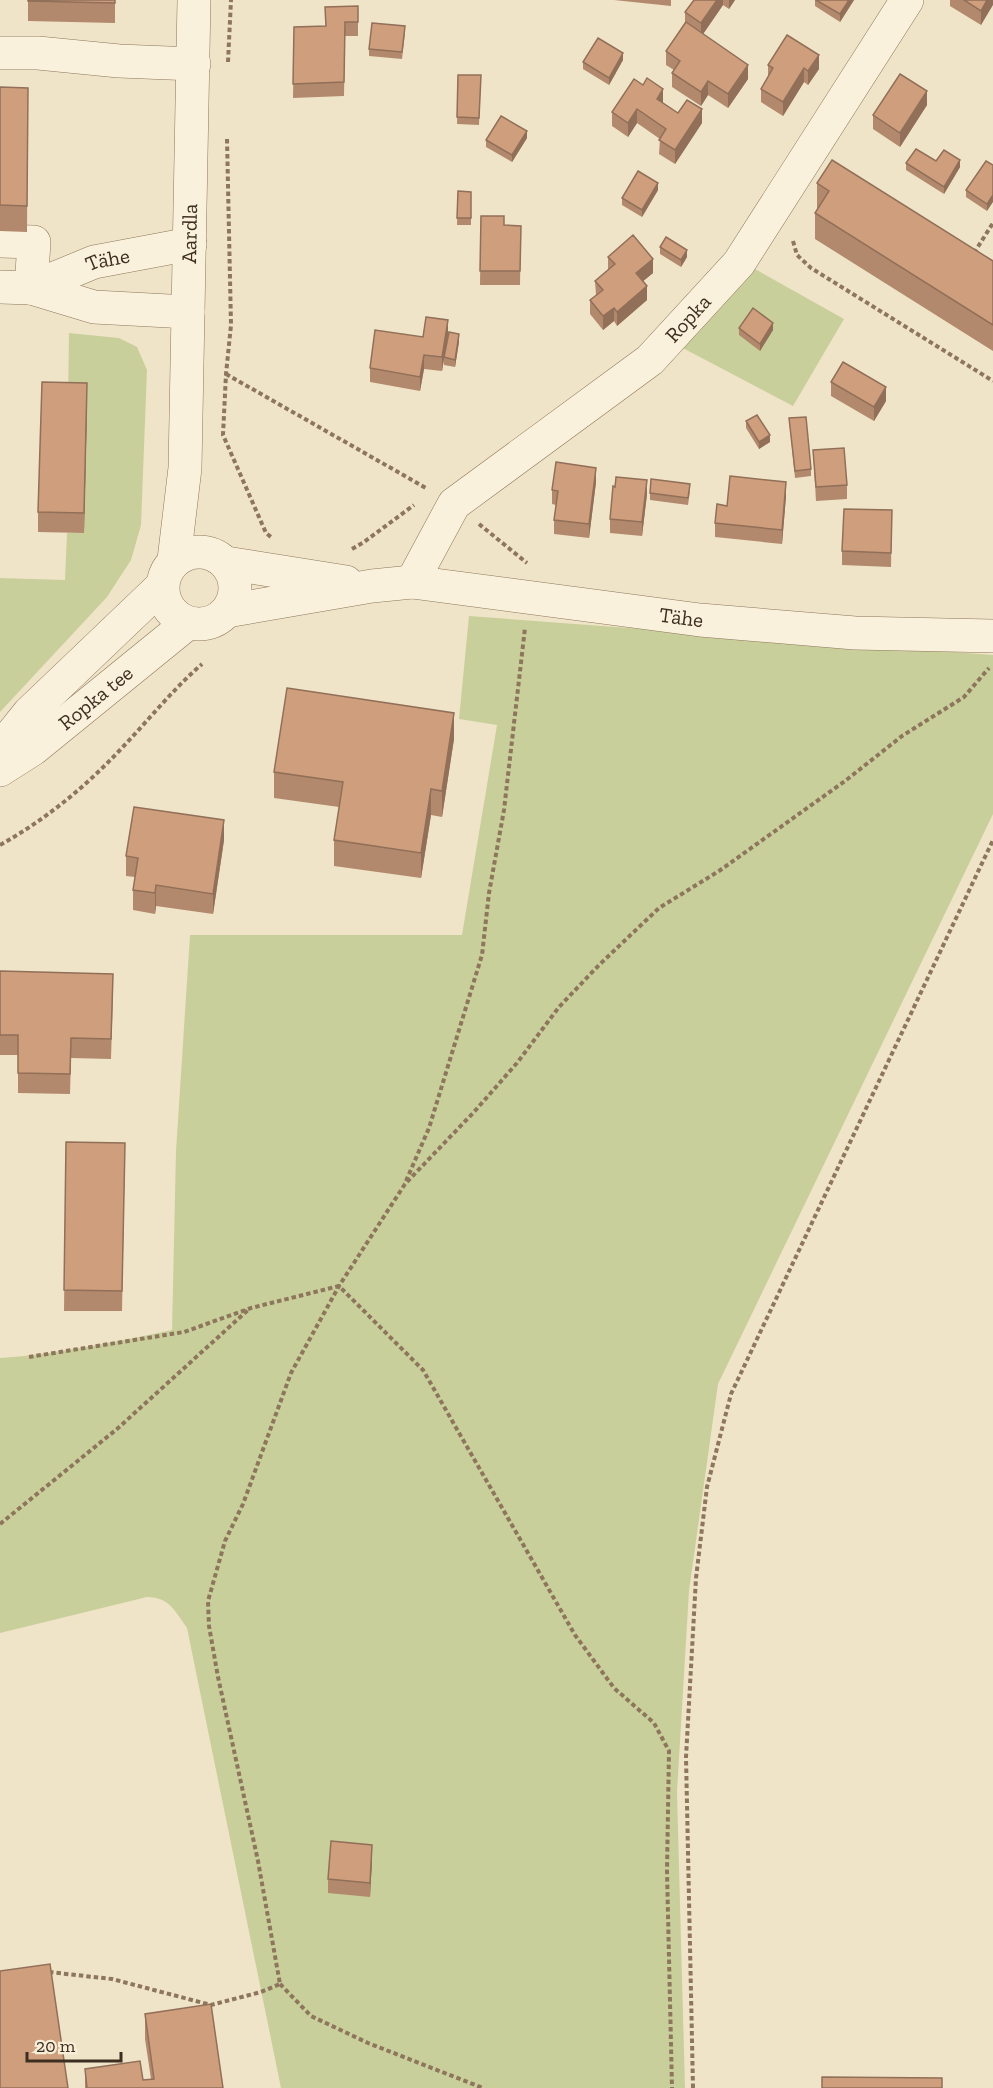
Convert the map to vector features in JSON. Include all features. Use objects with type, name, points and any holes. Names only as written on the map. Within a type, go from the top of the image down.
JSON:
[{"type":"street","name":"Aardla","points":[[168,573],[185,468],[194,0]]},
{"type":"street","name":"Ropka","points":[[412,582],[443,498],[650,360],[739,263],[907,0]]},
{"type":"street","points":[[0,53],[38,53],[119,61],[194,64]]},
{"type":"street","points":[[0,241],[34,242],[15,288]]},
{"type":"street","name":"Tähe","points":[[15,288],[94,262],[190,244]]},
{"type":"street","name":"Tähe","points":[[15,288],[94,307],[188,312]]},
{"type":"street","name":"Aardla","points":[[185,468],[216,557]]},
{"type":"street","points":[[194,551],[216,557],[232,572],[235,582],[232,602],[219,619],[198,625],[188,623],[169,609],[163,598],[168,573],[183,554],[194,551]]},
{"type":"street","name":"Tähe","points":[[216,557],[372,586]]},
{"type":"street","name":"Ropka tee","points":[[0,749],[29,713],[168,573]]},
{"type":"street","name":"Tähe","points":[[227,611],[372,586],[412,582],[700,620],[855,633],[993,636]]},
{"type":"street","name":"Ropka tee","points":[[0,770],[33,749],[188,623]]},
{"type":"path","points":[[228,71],[231,0]]},
{"type":"path","points":[[227,129],[231,325],[225,374],[223,435],[266,533],[274,539]]},
{"type":"path","points":[[969,259],[993,223]]},
{"type":"path","points":[[792,237],[797,255],[812,268],[993,381]]},
{"type":"path","points":[[225,374],[443,498],[532,568]]},
{"type":"path","points":[[343,553],[443,498]]},
{"type":"path","points":[[483,2088],[368,2043],[311,2016],[280,1983],[258,1861],[218,1677],[209,1626],[208,1601],[225,1541],[243,1504],[291,1373],[339,1286],[405,1184],[429,1128],[482,956],[489,893],[504,810],[525,624]]},
{"type":"path","points":[[405,1184],[517,1063],[559,1007],[598,965],[659,908],[719,872],[845,781],[902,736],[964,697],[993,663]]},
{"type":"path","points":[[0,845],[67,801],[119,751],[186,678],[202,664]]},
{"type":"path","points":[[693,2088],[686,1757],[696,1578],[707,1487],[731,1394],[993,840]]},
{"type":"path","points":[[29,1357],[184,1332],[251,1308],[339,1286]]},
{"type":"path","points":[[339,1286],[423,1370],[575,1635],[614,1688],[654,1723],[669,1751],[667,1871],[672,2088]]},
{"type":"path","points":[[0,1524],[117,1429],[251,1308]]},
{"type":"path","points":[[38,1971],[112,1979],[211,2005],[261,1992],[280,1983]]},
{"type":"green space","points":[[746,264],[844,319],[793,406],[677,345]]},
{"type":"green space","points":[[69,333],[119,338],[137,347],[147,370],[141,525],[131,560],[107,597],[0,712],[0,578],[65,580],[67,533],[84,533],[68,403]]},
{"type":"green space","points":[[469,616],[993,655],[993,814],[718,1384],[689,1591],[677,1792],[685,2088],[281,2088],[187,1628],[166,1602],[147,1597],[0,1633],[0,1358],[65,1351],[172,1330],[176,1151],[190,935],[462,935],[497,725],[459,719]]},
{"type":"building","points":[[115,0],[115,3],[28,1]]},
{"type":"building","points":[[694,0],[717,0],[701,23],[685,12]]},
{"type":"building","points":[[816,0],[849,0],[840,14]]},
{"type":"building","points":[[964,0],[987,0],[981,11]]},
{"type":"building","points":[[358,6],[358,22],[345,22],[344,82],[293,84],[294,27],[326,26],[325,7]]},
{"type":"building","points":[[686,22],[748,65],[728,94],[708,81],[701,92],[672,73],[680,61],[666,51]]},
{"type":"building","points":[[372,23],[405,26],[402,52],[369,49]]},
{"type":"building","points":[[787,35],[819,55],[808,71],[804,68],[783,102],[761,89],[773,68],[768,65]]},
{"type":"building","points":[[598,38],[623,53],[609,78],[583,62]]},
{"type":"building","points":[[900,74],[927,91],[900,133],[873,115]]},
{"type":"building","points":[[458,75],[481,75],[479,118],[457,117]]},
{"type":"building","points":[[647,78],[663,89],[657,99],[678,113],[687,100],[702,109],[675,150],[659,140],[666,129],[637,109],[628,123],[612,112],[634,79],[643,85]]},
{"type":"building","points":[[0,87],[28,88],[27,206],[0,205]]},
{"type":"building","points":[[501,116],[527,131],[512,155],[486,140]]},
{"type":"building","points":[[916,149],[936,161],[944,150],[960,160],[944,187],[906,163]]},
{"type":"building","points":[[832,160],[993,261],[993,325],[815,213],[829,191],[817,183]]},
{"type":"building","points":[[986,161],[993,165],[993,195],[987,204],[966,190]]},
{"type":"building","points":[[638,171],[658,183],[642,210],[622,198]]},
{"type":"building","points":[[458,191],[471,192],[471,218],[457,218]]},
{"type":"building","points":[[481,216],[504,216],[504,225],[521,226],[520,271],[480,271]]},
{"type":"building","points":[[633,235],[653,259],[636,273],[647,286],[617,312],[614,308],[603,316],[590,300],[603,290],[595,281],[615,264],[608,257]]},
{"type":"building","points":[[666,237],[687,250],[681,260],[660,247]]},
{"type":"building","points":[[753,308],[773,323],[760,344],[739,328]]},
{"type":"building","points":[[426,317],[448,320],[442,357],[424,355],[420,377],[370,368],[375,330],[423,337]]},
{"type":"building","points":[[449,332],[459,334],[455,360],[444,357]]},
{"type":"building","points":[[843,362],[886,387],[874,407],[831,382]]},
{"type":"building","points":[[42,382],[87,383],[84,513],[38,512]]},
{"type":"building","points":[[757,415],[770,435],[759,442],[746,421]]},
{"type":"building","points":[[806,417],[811,469],[795,471],[789,418]]},
{"type":"building","points":[[844,448],[847,485],[816,487],[813,450]]},
{"type":"building","points":[[556,462],[596,468],[589,524],[554,520],[558,491],[552,490]]},
{"type":"building","points":[[730,476],[786,482],[782,530],[715,523],[717,504],[727,506]]},
{"type":"building","points":[[616,477],[647,480],[642,522],[610,519]]},
{"type":"building","points":[[651,479],[690,484],[688,498],[650,493]]},
{"type":"building","points":[[844,509],[892,510],[891,553],[842,551]]},
{"type":"building","points":[[287,688],[454,713],[442,791],[431,789],[421,853],[334,840],[343,782],[274,772]]},
{"type":"building","points":[[134,807],[224,820],[213,894],[156,885],[155,893],[133,890],[138,858],[126,856]]},
{"type":"building","points":[[0,971],[113,974],[111,1039],[71,1038],[70,1074],[18,1073],[18,1035],[0,1035]]},
{"type":"building","points":[[66,1142],[125,1143],[122,1291],[64,1290]]},
{"type":"building","points":[[331,1841],[372,1845],[370,1883],[328,1879]]},
{"type":"building","points":[[50,1964],[68,2088],[0,2088],[0,1971]]},
{"type":"building","points":[[211,2004],[223,2088],[87,2088],[85,2069],[140,2061],[143,2080],[154,2079],[145,2014]]},
{"type":"building","points":[[822,2077],[942,2078],[942,2088],[822,2088]]}]
